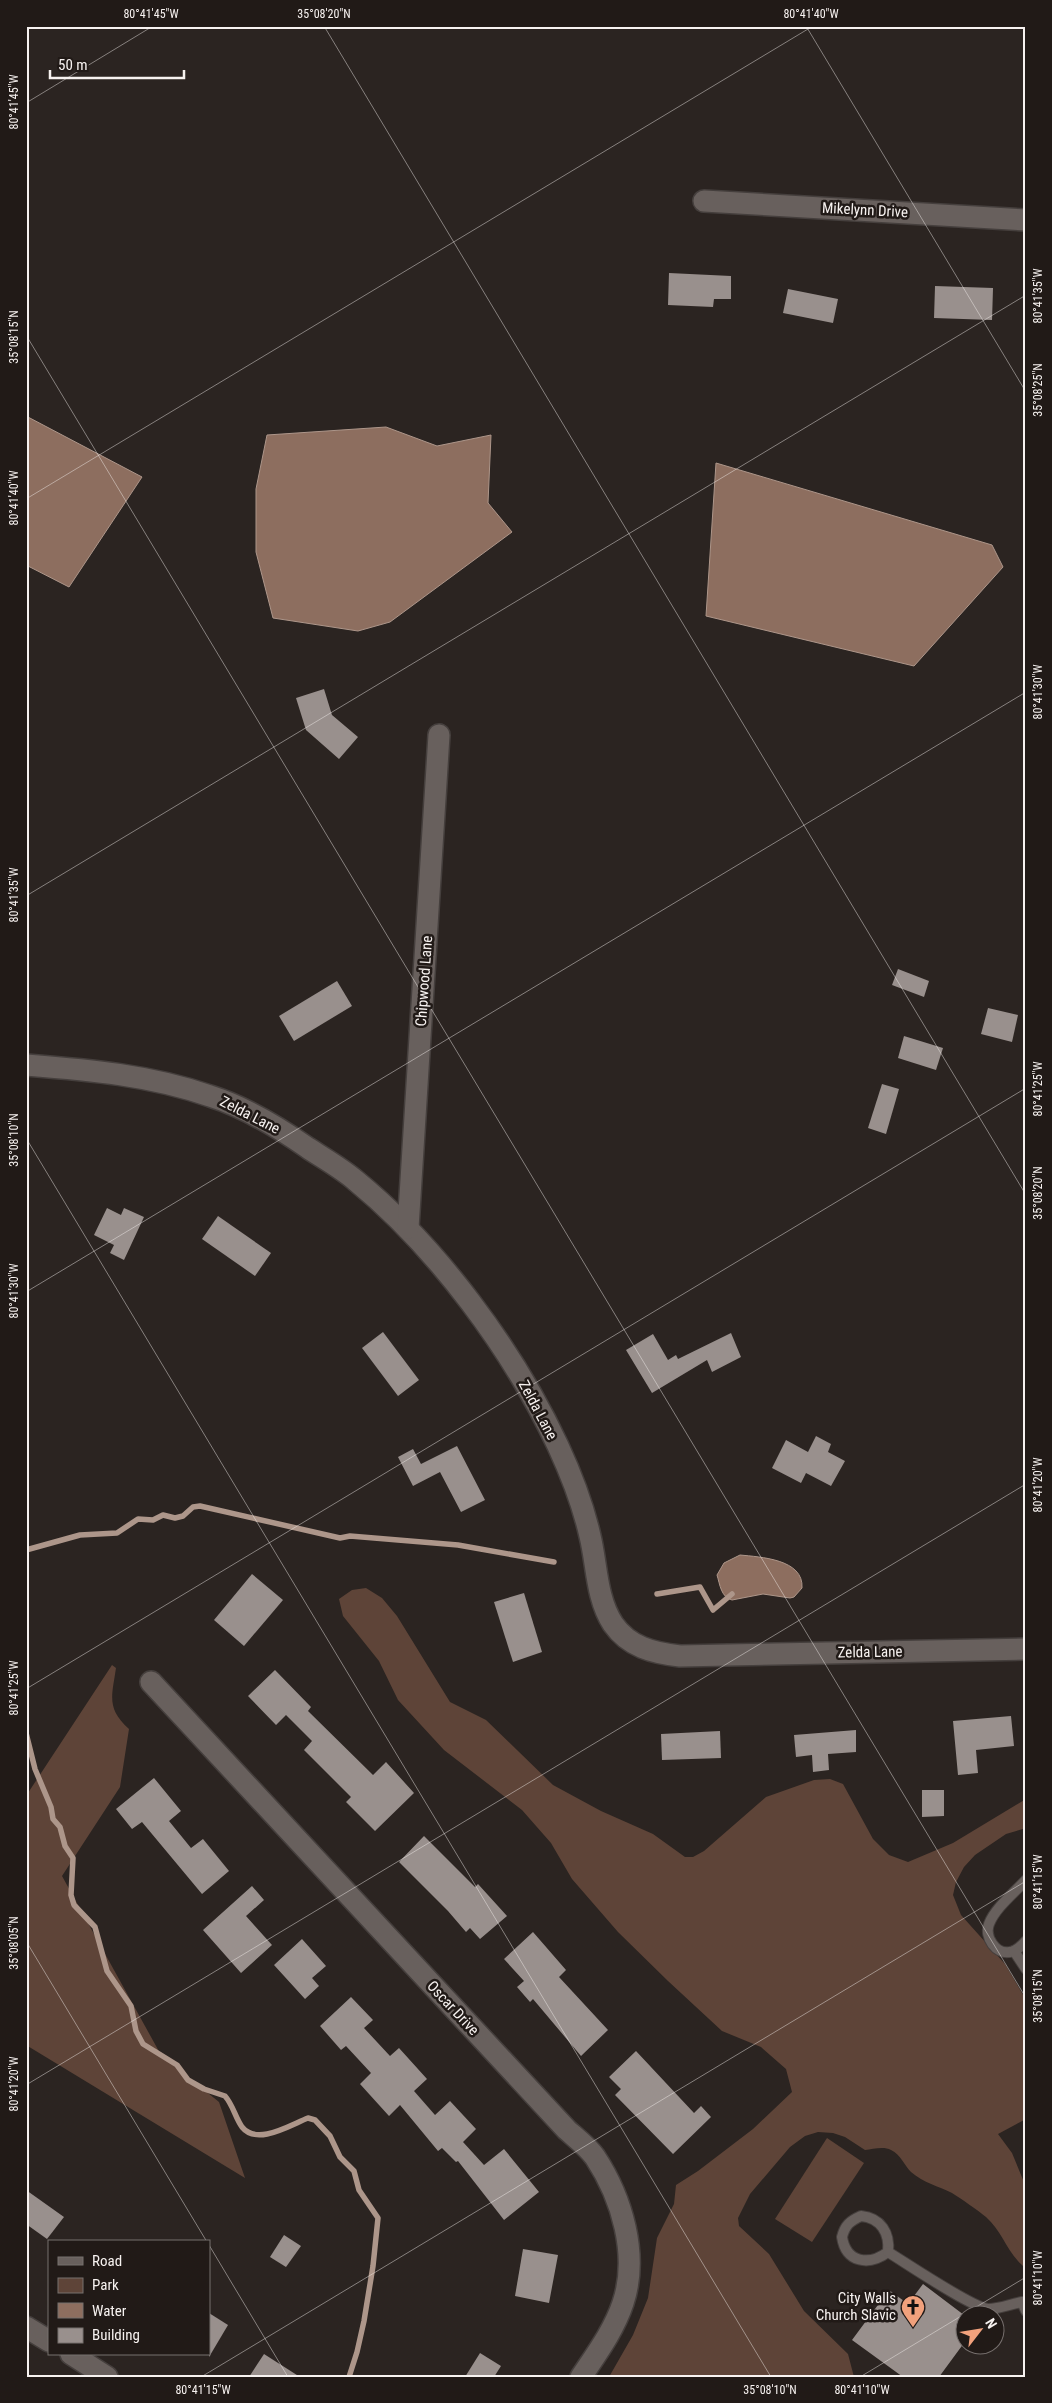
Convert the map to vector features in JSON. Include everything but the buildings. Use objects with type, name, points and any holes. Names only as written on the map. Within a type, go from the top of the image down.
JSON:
[{"type":"street","name":"Mikelynn Drive","points":[[704,201],[1026,220]]},
{"type":"street","name":"Chipwood Lane","points":[[408,1228],[439,735]]},
{"type":"street","name":"Zelda Lane","points":[[26,1066],[146,1078],[214,1097],[290,1135],[354,1179],[408,1228],[436,1258],[518,1372],[558,1445],[578,1494],[590,1534],[597,1578],[608,1612],[614,1624],[635,1645],[651,1651],[680,1656],[1026,1649]]},
{"type":"street","name":"Oscar Drive","points":[[151,1682],[567,2130],[594,2155],[620,2210],[630,2256],[623,2302],[609,2336],[581,2377]]},
{"type":"street","points":[[26,2327],[48,2340]]},
{"type":"street","points":[[74,2356],[107,2377]]},
{"type":"lane","points":[[1026,1880],[993,1916],[987,1929],[992,1945],[1000,1951],[1008,1953],[1014,1951],[1026,1941]]},
{"type":"lane","points":[[1014,1951],[1026,1969]]},
{"type":"lane","points":[[862,2216],[876,2220],[887,2236],[888,2252],[866,2261],[856,2260],[849,2255],[843,2244],[842,2237],[846,2225],[851,2220],[862,2216]]},
{"type":"lane","points":[[888,2252],[969,2301],[986,2309],[1024,2304]]},
{"type":"green space","points":[[366,1588],[382,1598],[397,1616],[450,1702],[486,1720],[553,1785],[601,1811],[653,1834],[685,1857],[693,1857],[704,1851],[766,1797],[814,1780],[830,1779],[843,1784],[873,1839],[889,1855],[908,1862],[953,1843],[1026,1799],[1026,1828],[1006,1834],[975,1855],[964,1867],[956,1882],[953,1895],[961,1915],[1005,1964],[1026,2000],[1026,2119],[998,2134],[1012,2153],[1026,2187],[1026,2266],[1023,2266],[1017,2260],[986,2217],[952,2193],[916,2176],[894,2152],[885,2148],[865,2150],[845,2137],[833,2133],[818,2132],[805,2136],[790,2147],[750,2194],[738,2218],[739,2226],[769,2254],[804,2311],[848,2354],[854,2377],[609,2377],[633,2335],[648,2298],[657,2238],[674,2204],[676,2185],[698,2171],[753,2129],[792,2092],[786,2069],[761,2047],[722,2031],[668,1981],[618,1932],[572,1879],[551,1843],[522,1810],[444,1750],[398,1700],[379,1661],[343,1616],[339,1599],[352,1590]]},
{"type":"green space","points":[[112,1665],[116,1668],[112,1701],[117,1715],[129,1729],[120,1787],[62,1876],[161,2055],[219,2102],[245,2178],[26,2045],[26,1796]]},
{"type":"green space","points":[[827,2138],[864,2163],[812,2242],[775,2219]]},
{"type":"water","points":[[26,416],[142,477],[69,587],[26,565]]},
{"type":"water","points":[[386,427],[437,446],[491,435],[488,503],[512,532],[390,622],[358,631],[273,618],[256,552],[256,489],[267,435]]},
{"type":"water","points":[[716,463],[992,545],[1003,567],[914,666],[706,616]]},
{"type":"water","points":[[740,1555],[779,1561],[789,1565],[801,1578],[802,1588],[794,1597],[790,1598],[763,1594],[732,1600],[728,1598],[722,1590],[717,1575],[724,1563]]},
{"type":"waterway","points":[[26,1550],[80,1535],[117,1533],[138,1519],[153,1520],[163,1515],[175,1518],[183,1516],[193,1507],[200,1506],[340,1538],[350,1536],[458,1545],[554,1562]]},
{"type":"waterway","points":[[657,1594],[700,1587],[713,1610],[732,1594]]},
{"type":"waterway","points":[[26,1733],[35,1769],[51,1807],[53,1819],[60,1827],[65,1846],[73,1858],[71,1895],[74,1905],[95,1927],[107,1971],[131,2006],[136,2031],[143,2044],[177,2065],[188,2080],[204,2089],[225,2096],[242,2127],[248,2132],[256,2135],[265,2134],[283,2129],[308,2118],[315,2120],[330,2136],[340,2157],[354,2171],[359,2190],[378,2218],[373,2266],[364,2321],[349,2377]]},
{"type":"place","name":"City Walls Church Slavic","points":[[913,2328]]}]
